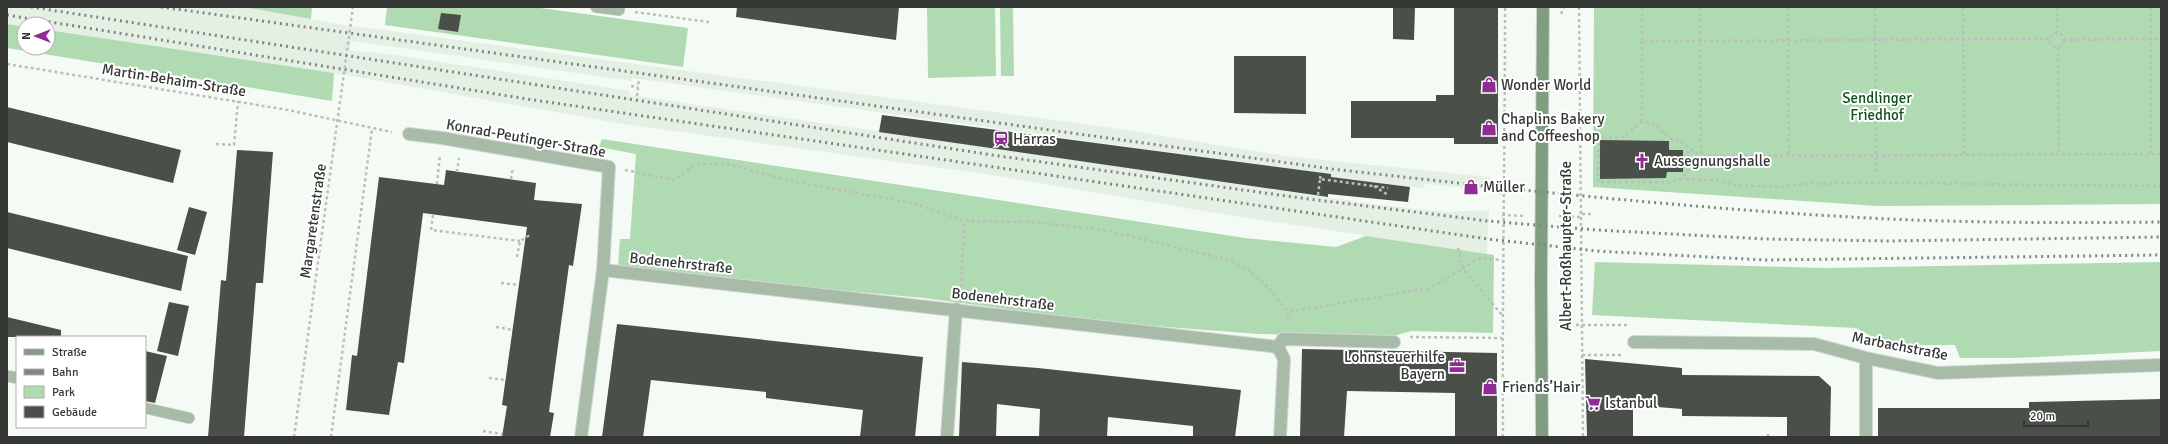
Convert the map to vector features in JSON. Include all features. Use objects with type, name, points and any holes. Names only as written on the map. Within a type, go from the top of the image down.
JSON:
[{"type":"main road","name":"Albert-Roßhaupter-Straße","points":[[1542,437],[1541,281],[1543,7]]},
{"type":"street","name":"Konrad-Peutinger-Straße","points":[[409,134],[442,138],[610,166],[603,270],[581,437]]},
{"type":"street","name":"Bodenehrstraße","points":[[603,270],[956,309],[1278,347]]},
{"type":"street","points":[[947,437],[956,309]]},
{"type":"street","points":[[1280,437],[1284,359],[1278,347],[1283,339],[1394,342]]},
{"type":"street","name":"Marbachstraße","points":[[1634,342],[1814,344],[1866,358],[1938,373],[2161,365]]},
{"type":"street","points":[[1866,358],[1866,437]]},
{"type":"lane","points":[[596,7],[619,9]]},
{"type":"lane","points":[[146,408],[189,418]]},
{"type":"path","name":"Margaretenstraße","points":[[294,437],[353,7]]},
{"type":"path","points":[[1503,437],[1502,193],[1505,157],[1505,7]]},
{"type":"path","name":"Albert-Roßhaupter-Straße","points":[[1580,7],[1579,117],[1582,214],[1583,437]]},
{"type":"path","points":[[1642,7],[1642,121],[1624,137],[1599,138],[1598,182],[1716,180],[1734,185],[1780,187],[1799,184],[1883,183],[2161,186]]},
{"type":"path","points":[[1700,7],[1701,156]]},
{"type":"path","points":[[1788,7],[1789,155]]},
{"type":"path","points":[[1875,7],[1876,172]]},
{"type":"path","points":[[1963,7],[1964,154]]},
{"type":"path","points":[[2057,7],[2057,33]]},
{"type":"path","points":[[2151,7],[2151,154]]},
{"type":"path","points":[[619,9],[710,22]]},
{"type":"path","points":[[2058,47],[2052,45],[2050,39],[2052,34],[2057,33],[2062,35],[2064,40]]},
{"type":"path","points":[[1642,41],[2050,39]]},
{"type":"path","points":[[2064,40],[2161,39]]},
{"type":"path","points":[[2058,47],[2063,44],[2064,40]]},
{"type":"path","points":[[2058,47],[2059,154]]},
{"type":"path","name":"Martin-Behaim-Straße","points":[[7,64],[238,101],[337,121]]},
{"type":"path","points":[[637,96],[640,80]]},
{"type":"path","points":[[631,86],[638,87]]},
{"type":"path","points":[[216,144],[234,145],[238,101]]},
{"type":"path","points":[[337,121],[409,134]]},
{"type":"path","points":[[1642,121],[1655,124],[1669,138],[1680,142],[1688,149],[1701,156],[2161,154]]},
{"type":"path","points":[[331,437],[372,128]]},
{"type":"path","points":[[437,184],[442,138]]},
{"type":"path","points":[[1680,180],[1688,172],[1688,149]]},
{"type":"path","points":[[610,166],[674,180],[696,164],[727,164],[794,182],[913,203],[964,221],[1032,222],[1104,230],[1200,251],[1226,259],[1248,269],[1269,288],[1288,312],[1288,339]]},
{"type":"path","points":[[1318,196],[1321,173]]},
{"type":"path","points":[[1320,180],[1388,188]]},
{"type":"path","points":[[1373,186],[1388,195]]},
{"type":"path","points":[[1582,214],[1590,214]]},
{"type":"path","points":[[433,215],[431,230],[520,241],[530,235]]},
{"type":"path","points":[[956,309],[960,298],[964,221]]},
{"type":"path","points":[[517,257],[520,241]]},
{"type":"path","points":[[1458,248],[1463,269],[1502,315]]},
{"type":"path","points":[[1288,312],[1430,288],[1480,258],[1502,260]]},
{"type":"path","points":[[501,282],[519,285]]},
{"type":"path","points":[[496,328],[513,330]]},
{"type":"path","points":[[1394,342],[1408,337],[1502,338]]},
{"type":"path","points":[[1582,355],[1624,355]]},
{"type":"path","points":[[489,378],[506,380]]},
{"type":"path","points":[[483,431],[502,434]]},
{"type":"shaded area","points":[[7,7],[244,7],[338,24],[1106,127],[1293,157],[1490,177],[1489,190],[1424,184],[1424,188],[1413,187],[1331,177],[1321,173],[632,78],[632,81],[351,41],[350,50],[395,55],[630,91],[630,95],[1380,205],[1449,212],[1489,210],[1487,254],[1215,213],[985,174],[623,124],[334,73],[56,31],[56,16],[16,16],[16,26],[7,24]]},
{"type":"green space","points":[[244,7],[312,7],[311,19]]},
{"type":"green space","points":[[387,7],[533,7],[688,28],[683,67],[385,25]]},
{"type":"green space","points":[[927,7],[995,7],[996,76],[928,78]]},
{"type":"green space","points":[[1000,7],[1013,7],[1014,76],[1001,76]]},
{"type":"green space","name":"Sendlinger Friedhof","points":[[1594,7],[2161,7],[2161,204],[1878,206],[1593,187]]},
{"type":"green space","points":[[7,24],[16,26],[16,49],[7,48]]},
{"type":"green space","points":[[56,31],[334,73],[332,101],[56,56]]},
{"type":"green space","points":[[602,139],[1245,238],[1336,247],[1366,236],[1494,255],[1493,333],[1411,331],[1394,336],[1258,334],[1154,326],[1029,312],[924,298],[760,283],[618,266],[620,239],[630,239],[636,154],[599,147]]},
{"type":"green space","points":[[1595,262],[1827,268],[2161,262],[2161,351],[2014,358],[1960,358],[1955,345],[1887,345],[1856,328],[1592,315]]},
{"type":"building","points":[[737,7],[899,7],[896,40],[736,17]]},
{"type":"building","points":[[1393,7],[1415,7],[1414,40],[1393,39]]},
{"type":"building","points":[[1454,7],[1498,7],[1498,144],[1454,144],[1454,138],[1351,138],[1351,101],[1436,101],[1436,95],[1454,95]]},
{"type":"building","points":[[441,13],[461,15],[458,32],[438,29]]},
{"type":"building","points":[[1234,56],[1306,56],[1306,114],[1234,113]]},
{"type":"building","points":[[7,107],[181,150],[173,183],[7,142]]},
{"type":"building","points":[[882,115],[1331,174],[1331,177],[1410,187],[1408,202],[1328,194],[1328,197],[879,132]]},
{"type":"building","name":"Aussegnungshalle","points":[[1600,140],[1669,141],[1669,150],[1683,150],[1683,172],[1667,172],[1666,178],[1600,179]]},
{"type":"building","points":[[237,150],[273,152],[263,283],[256,283],[244,437],[208,437],[221,280],[226,281]]},
{"type":"building","points":[[446,170],[536,183],[534,200],[582,204],[573,266],[569,265],[549,412],[554,413],[550,437],[502,437],[507,406],[502,405],[527,227],[423,213],[404,363],[398,362],[389,415],[346,410],[352,355],[357,356],[379,177],[444,185]]},
{"type":"building","points":[[189,207],[207,212],[195,255],[177,250]]},
{"type":"building","points":[[7,212],[188,256],[181,291],[7,248]]},
{"type":"building","points":[[169,302],[189,306],[178,356],[157,351]]},
{"type":"building","points":[[7,317],[61,330],[61,336],[7,337]]},
{"type":"building","points":[[617,324],[923,357],[915,437],[860,437],[863,410],[766,398],[766,392],[651,380],[643,437],[602,437]]},
{"type":"building","points":[[1302,349],[1497,353],[1497,437],[1455,437],[1455,393],[1347,391],[1344,437],[1300,437]]},
{"type":"building","points":[[146,351],[167,356],[155,403],[146,401]]},
{"type":"building","points":[[1585,359],[1682,368],[1682,375],[1819,376],[1831,387],[1830,437],[1787,437],[1787,417],[1682,416],[1682,409],[1633,405],[1633,437],[1587,437]]},
{"type":"building","points":[[962,362],[1038,368],[1241,390],[1235,437],[1193,437],[1193,426],[1108,417],[1107,437],[1039,437],[1040,409],[997,404],[996,437],[959,437]]},
{"type":"building","points":[[2161,399],[2161,437],[1878,437],[1878,408],[2029,408],[2029,402]]},
{"type":"railway","points":[[31,7],[999,156],[1301,198],[1488,221],[1597,230],[1766,239],[1889,241],[2161,237]]},
{"type":"railway","points":[[161,7],[1332,169],[1471,184],[1680,205],[1889,219],[2093,223],[2161,222]]},
{"type":"railway","points":[[7,15],[527,99],[1488,239],[1596,251],[1765,260],[2161,255]]},
{"type":"place","name":"Wonder World","points":[[1489,85]]},
{"type":"place","name":"Chaplins Bakery and Coffeeshop","points":[[1489,128]]},
{"type":"place","name":"Harras","points":[[1001,139]]},
{"type":"place","name":"Aussegnungshalle","points":[[1642,161]]},
{"type":"place","name":"Müller","points":[[1471,187]]},
{"type":"place","name":"Lohnsteuerhilfe Bayern","points":[[1457,366]]},
{"type":"place","name":"Friends’Hair","points":[[1490,387]]},
{"type":"place","name":"Istanbul","points":[[1593,403]]}]
